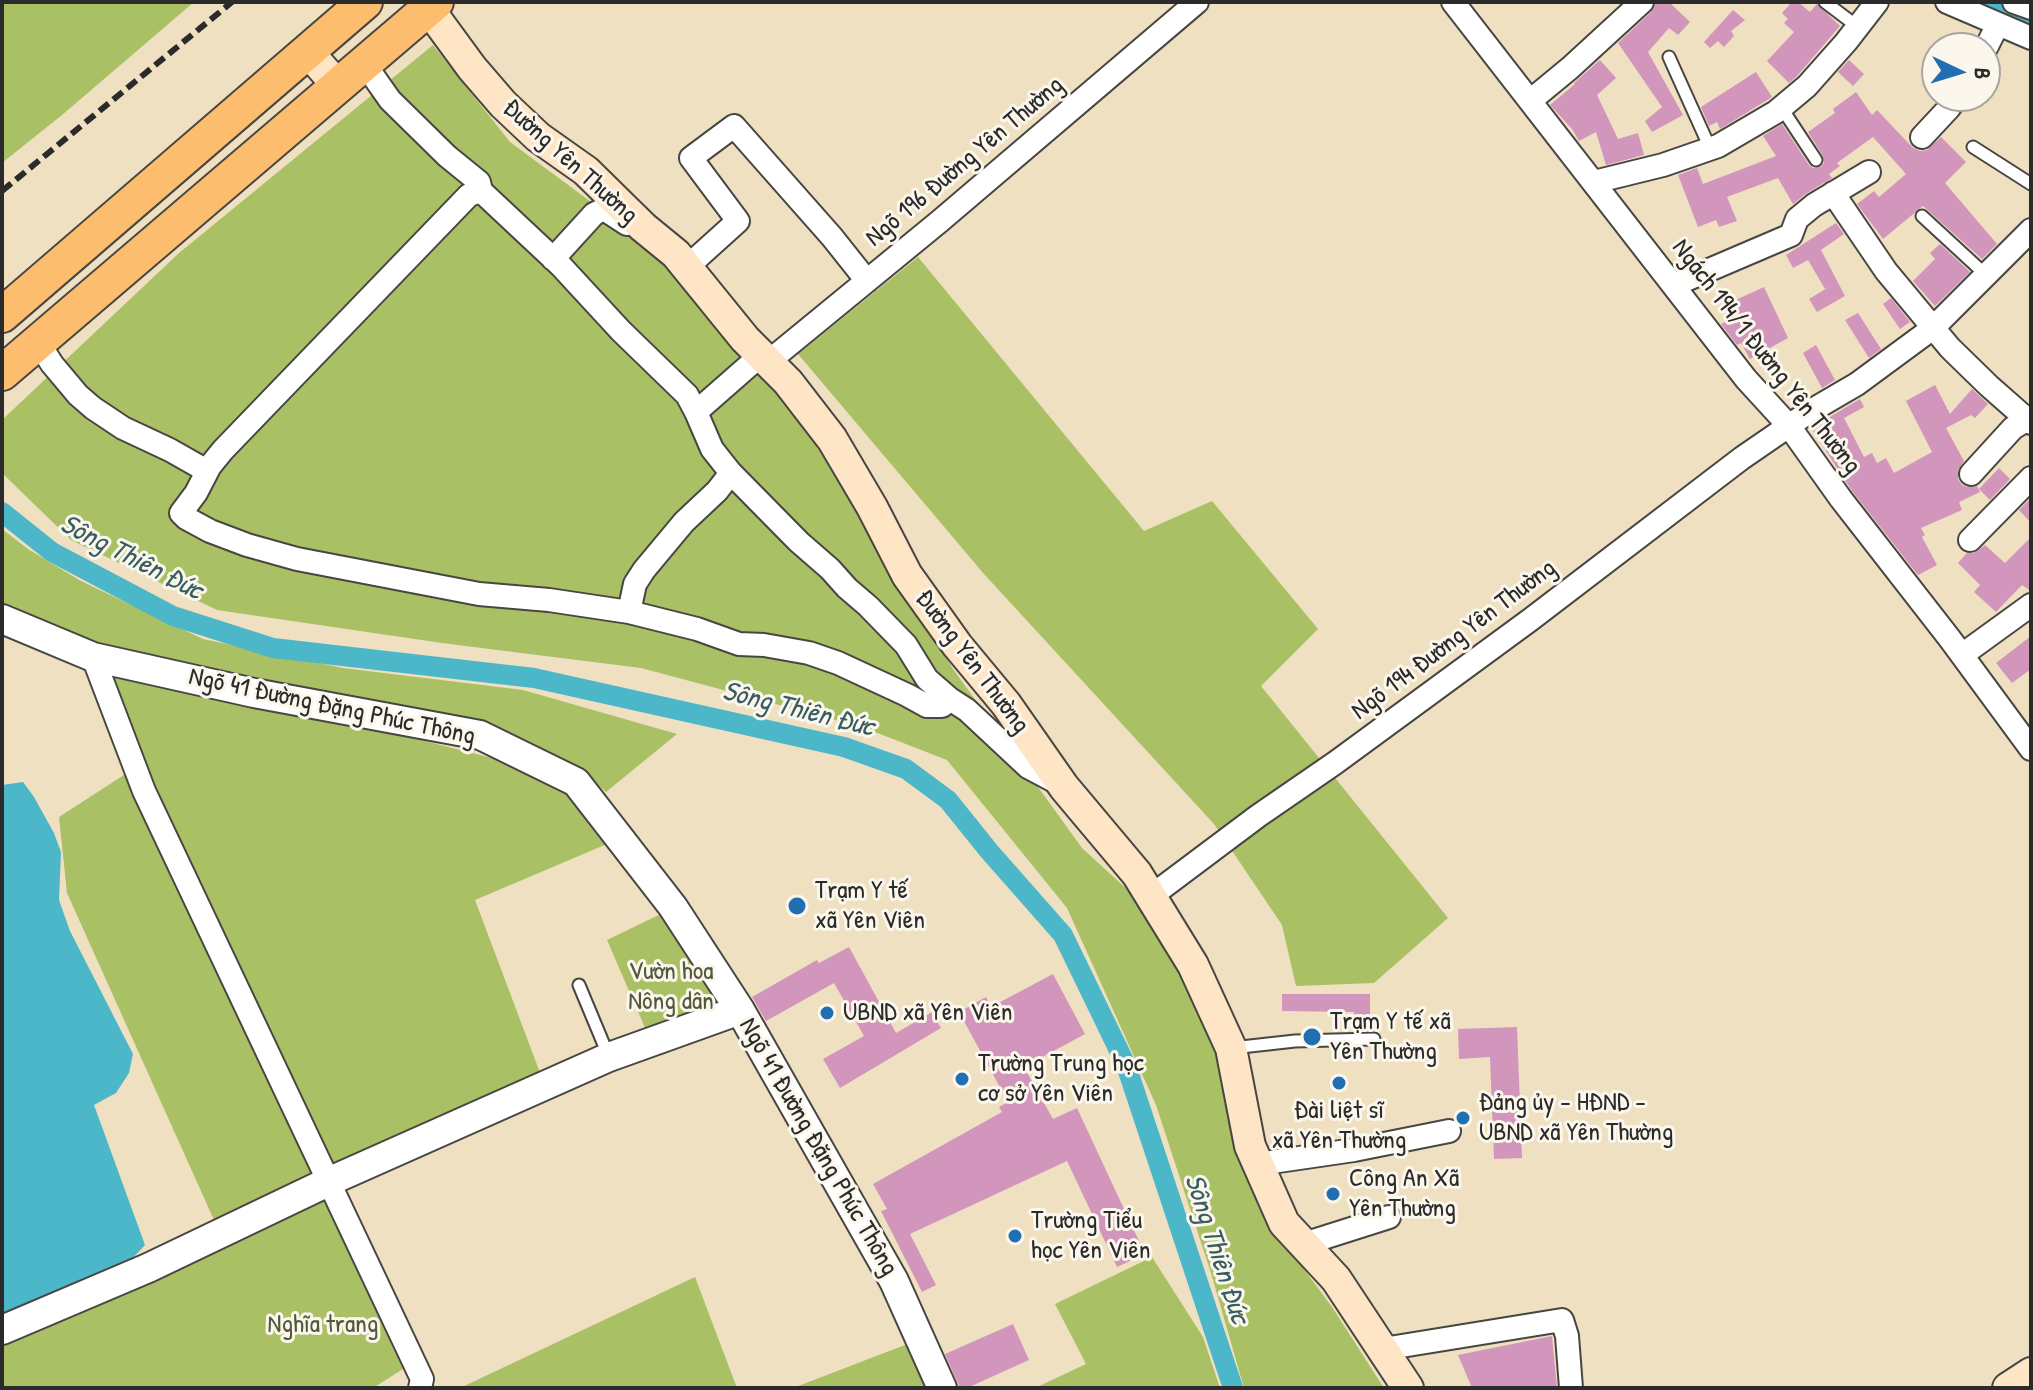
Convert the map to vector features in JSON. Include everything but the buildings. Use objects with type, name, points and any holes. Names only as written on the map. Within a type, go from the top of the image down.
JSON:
[{"type":"main road","points":[[2,315],[365,2]]},
{"type":"main road","points":[[2,373],[432,5]]},
{"type":"main road","name":"Đường Yên Thường","points":[[432,5],[472,68],[503,104],[538,137],[586,171],[676,254],[745,339],[788,382],[832,439],[907,575],[957,645],[1006,704],[1064,787],[1137,874],[1193,965],[1231,1048],[1250,1146],[1284,1223],[1336,1279],[1408,1388]]},
{"type":"main road","points":[[308,52],[338,86]]},
{"type":"main road","points":[[2008,1388],[2031,1373]]},
{"type":"street","name":"Ngõ 196 Đường Yên Thường","points":[[696,412],[867,281],[1197,2]]},
{"type":"street","name":"Ngách 194/1 Đường Yên Thường","points":[[1453,2],[1746,379],[1789,426],[2031,749]]},
{"type":"street","points":[[1530,101],[1642,2]]},
{"type":"street","points":[[1594,182],[1663,165],[1710,148],[1781,107],[1807,86],[1877,2]]},
{"type":"street","points":[[1947,2],[2031,38]]},
{"type":"street","points":[[2014,2],[2031,8]]},
{"type":"street","points":[[1994,32],[1998,24]]},
{"type":"street","points":[[364,63],[390,100],[447,156],[479,182],[481,191],[687,395],[712,449],[731,473],[906,645],[927,679],[967,710],[1028,767],[1064,787]]},
{"type":"street","points":[[1922,137],[1945,112]]},
{"type":"street","points":[[687,267],[738,221],[691,158],[734,126],[867,281]]},
{"type":"street","points":[[1674,285],[1791,235],[1797,219],[1814,205],[1869,172]]},
{"type":"street","points":[[481,191],[469,195],[223,450],[181,513],[210,531],[297,559],[479,594],[629,612],[697,629],[739,644],[809,653],[838,663],[927,706],[942,706],[950,699]]},
{"type":"street","points":[[1833,193],[1886,271],[1950,348],[2030,420],[2013,428],[1971,474]]},
{"type":"street","points":[[553,259],[594,214],[604,209],[647,237],[656,238]]},
{"type":"street","name":"Ngõ 194 Đường Yên Thường","points":[[1150,897],[1530,620],[1742,458],[1809,412],[1857,384],[1933,328],[2031,230]]},
{"type":"street","points":[[38,342],[52,364],[93,408],[123,428],[207,471]]},
{"type":"street","points":[[629,612],[635,584],[644,570],[731,473]]},
{"type":"street","points":[[1970,540],[2031,478]]},
{"type":"street","points":[[1962,655],[2031,605]]},
{"type":"street","name":"Ngõ 41 Đường Đặng Phúc Thông","points":[[2,619],[93,657],[254,693],[480,735],[576,782],[673,907],[740,1010],[894,1281],[942,1388]]},
{"type":"street","points":[[93,657],[144,791],[422,1379],[420,1388]]},
{"type":"street","points":[[2,1330],[148,1268],[330,1181],[609,1057],[740,1010]]},
{"type":"street","points":[[1258,1164],[1354,1150],[1449,1131]]},
{"type":"street","points":[[1304,1244],[1389,1217]]},
{"type":"street","points":[[1383,1349],[1562,1320],[1567,1336],[1571,1388]]},
{"type":"lane","points":[[1825,2],[1858,27]]},
{"type":"lane","points":[[1669,57],[1710,148]]},
{"type":"lane","points":[[1781,107],[1816,160]]},
{"type":"lane","points":[[1973,147],[2031,184]]},
{"type":"lane","points":[[1922,216],[1986,275]]},
{"type":"lane","points":[[579,985],[609,1057]]},
{"type":"lane","points":[[1231,1048],[1295,1041],[1374,1039]]},
{"type":"green space","points":[[2,2],[194,2],[2,163]]},
{"type":"green space","points":[[433,45],[510,142],[648,244],[719,329],[817,437],[953,669],[1082,848],[1142,903],[1206,1015],[1258,1207],[1332,1307],[1384,1388],[1244,1388],[1211,1273],[1156,1105],[1067,908],[947,760],[862,727],[641,668],[217,610],[71,540],[2,473],[2,420],[179,253]]},
{"type":"green space","points":[[918,257],[1144,531],[1212,501],[1318,629],[1261,686],[1448,918],[1374,983],[1296,986],[1282,925],[1214,824],[984,574],[798,354]]},
{"type":"green space","points":[[2,529],[28,549],[81,581],[203,639],[343,668],[523,690],[677,734],[606,792],[581,771],[488,723],[105,649],[2,608]]},
{"type":"green space","name":"Nghĩa trang","points":[[108,675],[350,722],[492,758],[572,796],[607,844],[475,900],[542,1078],[333,1169],[264,1019],[246,1031],[403,1369],[373,1388],[2,1388],[2,1337],[223,1240],[67,893],[59,817],[144,762]]},
{"type":"green space","name":"Vườn hoa Nông dân","points":[[667,911],[733,1009],[649,1037],[607,940]]},
{"type":"green space","points":[[1152,1257],[1203,1337],[1220,1388],[1035,1388],[1086,1364],[1055,1304]]},
{"type":"green space","points":[[695,1277],[737,1388],[460,1388]]},
{"type":"green space","points":[[910,1343],[929,1388],[793,1388]]},
{"type":"water","points":[[1975,2],[2002,2],[2031,14],[2031,25]]},
{"type":"water","points":[[23,782],[54,833],[61,852],[59,900],[70,931],[133,1054],[129,1073],[116,1093],[94,1105],[145,1245],[129,1262],[2,1316],[2,785]]},
{"type":"waterway","name":"Sông Thiên Đức","points":[[2,512],[52,552],[173,616],[273,648],[534,678],[844,747],[906,769],[948,800],[1063,935],[1126,1065],[1233,1388]]},
{"type":"railway","points":[[2,191],[232,2]]},
{"type":"place","name":"Trạm Y tế xã Yên Viên","points":[[797,906]]},
{"type":"place","name":"UBND xã Yên Viên","points":[[827,1013]]},
{"type":"place","name":"Trạm Y tế xã Yên Thường","points":[[1312,1037]]},
{"type":"place","name":"Trường Trung học cơ sở Yên Viên","points":[[962,1079]]},
{"type":"place","name":"Đài liệt sĩ xã Yên Thường","points":[[1339,1083]]},
{"type":"place","name":"Đảng ủy - HĐND - UBND xã Yên Thường","points":[[1463,1118]]},
{"type":"place","name":"Công An Xã Yên Thường","points":[[1333,1194]]},
{"type":"place","name":"Trường Tiểu học Yên Viên","points":[[1015,1236]]}]
